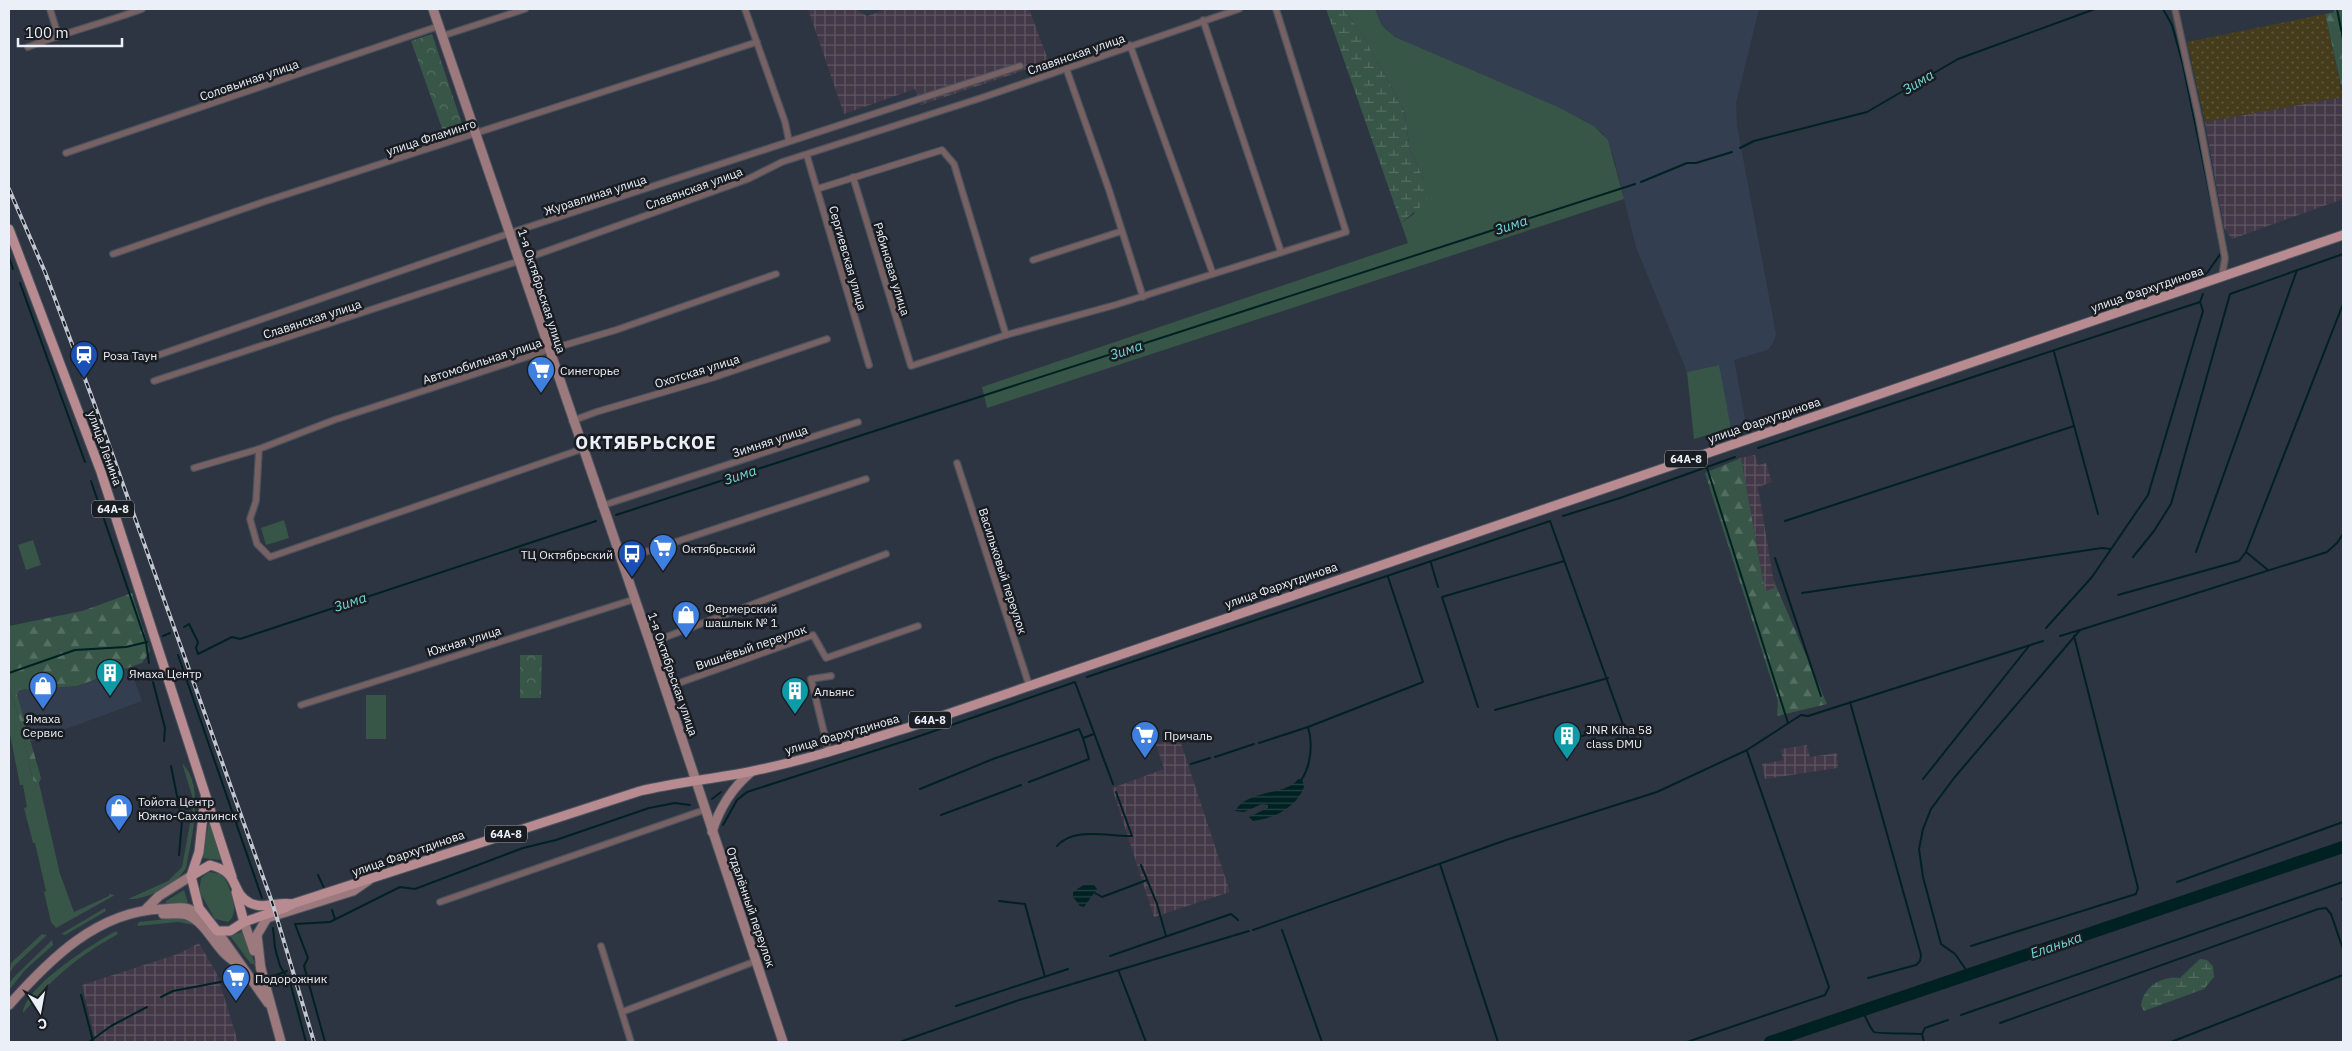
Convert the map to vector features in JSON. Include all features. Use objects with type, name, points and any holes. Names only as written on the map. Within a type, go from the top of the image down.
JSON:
[{"type":"main road","name":"1-я Октябрьская улица","points":[[433,9],[510,233],[572,422],[650,643],[694,780]]},
{"type":"main road","name":"улица Ленина","points":[[9,229],[101,472],[232,876]]},
{"type":"main road","name":"улица Фархутдинова","points":[[232,876],[241,898],[252,904],[271,906],[284,902],[292,904],[640,791],[694,780],[752,772],[829,753],[910,727],[1029,684],[2343,235]]},
{"type":"main road","points":[[712,832],[716,819],[732,791],[752,772]]},
{"type":"main road","name":"Отдалённый переулок","points":[[694,780],[782,1042]]},
{"type":"main road","name":"улица Ленина","points":[[191,876],[204,828],[206,792]]},
{"type":"main road","points":[[146,909],[159,896],[210,866],[223,868],[232,876]]},
{"type":"main road","points":[[191,876],[198,908],[217,931],[271,1008]]},
{"type":"main road","name":"64А-8","points":[[232,876],[244,922]]},
{"type":"main road","points":[[281,1042],[262,970],[257,936],[268,918],[353,891],[372,879]]},
{"type":"main road","points":[[217,931],[230,931],[244,922],[292,904]]},
{"type":"main road","points":[[9,1005],[41,969],[75,941],[114,920],[146,909],[186,908],[208,921]]},
{"type":"main road","points":[[146,909],[161,914],[180,914],[191,918],[205,930],[227,957],[240,964]]},
{"type":"main road","points":[[244,922],[262,970]]},
{"type":"street","points":[[50,9],[58,35]]},
{"type":"street","points":[[28,47],[58,35],[73,33],[142,9]]},
{"type":"street","points":[[442,36],[525,9]]},
{"type":"street","points":[[745,9],[785,122],[789,141]]},
{"type":"street","name":"Славянская улица","points":[[154,381],[519,261],[748,179],[782,162],[807,156],[1239,9]]},
{"type":"street","points":[[817,189],[942,150],[954,164],[1006,335],[1143,297],[1346,232],[1276,9]]},
{"type":"street","points":[[2174,9],[2199,119],[2225,258],[2222,276]]},
{"type":"street","points":[[1203,20],[1281,252]]},
{"type":"street","name":"Соловьиная улица","points":[[66,153],[439,26]]},
{"type":"street","name":"улица Фламинго","points":[[113,254],[476,132],[757,42]]},
{"type":"street","points":[[1130,45],[1213,274]]},
{"type":"street","name":"Журавлиная улица","points":[[150,358],[510,233],[1020,66]]},
{"type":"street","points":[[1066,68],[1143,297]]},
{"type":"street","name":"Сергиевская улица","points":[[807,156],[869,365]]},
{"type":"street","name":"Рябиновая улица","points":[[853,177],[911,366],[1006,335]]},
{"type":"street","points":[[1033,260],[1122,231]]},
{"type":"street","name":"Автомобильная улица","points":[[194,468],[258,449],[334,420],[548,350],[616,330],[776,274]]},
{"type":"street","name":"Охотская улица","points":[[572,422],[596,412],[715,377],[827,339]]},
{"type":"street","name":"Зимняя улица","points":[[601,506],[858,422]]},
{"type":"street","points":[[258,449],[256,501],[250,519],[257,544],[270,557],[582,449]]},
{"type":"street","name":"Васильковый переулок","points":[[957,463],[1029,684]]},
{"type":"street","points":[[621,560],[866,479]]},
{"type":"street","points":[[650,643],[886,554]]},
{"type":"street","name":"Южная улица","points":[[301,705],[635,600]]},
{"type":"street","name":"Вишнёвый переулок","points":[[665,688],[813,635],[826,658],[918,626]]},
{"type":"street","points":[[829,753],[811,679],[831,676]]},
{"type":"street","points":[[440,902],[704,810]]},
{"type":"street","points":[[601,946],[631,1042]]},
{"type":"street","points":[[622,1012],[756,961]]},
{"type":"shaded area","points":[[808,9],[855,9],[867,16],[887,9],[1029,9],[1049,62],[921,105],[915,89],[844,114]]},
{"type":"shaded area","points":[[1375,9],[1759,9],[1736,103],[1737,126],[1776,334],[1772,345],[1767,350],[1734,360],[1746,424],[1731,428],[1718,365],[1687,372],[1636,247],[1613,154],[1603,133],[1584,120],[1395,37],[1382,26]]},
{"type":"shaded area","points":[[2343,97],[2343,199],[2232,239],[2224,228],[2205,122]]},
{"type":"shaded area","points":[[1755,455],[1758,465],[1766,463],[1772,482],[1758,487],[1775,589],[1765,591],[1741,458]]},
{"type":"shaded area","name":"Ямаха Центр","points":[[130,668],[142,701],[31,742],[17,694],[19,690],[77,686]]},
{"type":"shaded area","points":[[1179,737],[1230,892],[1154,917],[1112,788],[1164,769],[1156,744]]},
{"type":"shaded area","points":[[1807,745],[1810,757],[1837,753],[1838,768],[1765,779],[1762,764],[1783,760],[1781,749]]},
{"type":"shaded area","points":[[1298,779],[1302,779],[1304,787],[1301,794],[1290,806],[1276,815],[1253,821],[1249,817],[1268,808],[1268,805],[1262,804],[1244,812],[1235,811],[1249,799],[1285,788]]},
{"type":"shaded area","points":[[1085,884],[1093,884],[1097,889],[1084,907],[1080,906],[1073,897],[1073,892]]},
{"type":"shaded area","points":[[199,943],[217,974],[238,1042],[96,1042],[82,985],[178,954]]},
{"type":"green space","points":[[1326,9],[1343,9],[1361,32],[1404,110],[1410,150],[1424,180],[1427,201],[1401,223]]},
{"type":"green space","points":[[1343,9],[1375,9],[1382,26],[1395,37],[1558,107],[1594,126],[1608,140],[1624,199],[987,408],[982,387],[1408,243],[1401,223],[1414,214],[1424,180],[1410,150],[1404,110],[1361,32]]},
{"type":"green space","points":[[2333,9],[2343,9],[2343,84],[2341,85],[2325,14],[2334,12]]},
{"type":"green space","points":[[432,34],[462,124],[443,131],[411,41]]},
{"type":"green space","points":[[1719,365],[1731,428],[1694,439],[1687,372]]},
{"type":"green space","points":[[1741,458],[1765,591],[1775,588],[1773,579],[1827,704],[1777,716],[1778,701],[1705,473]]},
{"type":"green space","points":[[284,520],[289,538],[266,545],[261,528]]},
{"type":"green space","points":[[33,540],[41,565],[26,570],[18,545]]},
{"type":"green space","points":[[132,593],[150,651],[142,663],[77,686],[19,690],[17,694],[41,778],[39,783],[33,781],[19,717],[9,687],[9,626],[82,611]]},
{"type":"green space","points":[[520,655],[542,655],[541,698],[520,698]]},
{"type":"green space","points":[[9,687],[19,717],[33,781],[39,783],[60,874],[74,912],[109,896],[109,894],[115,895],[56,928],[51,922],[35,843],[33,843],[24,808],[27,807],[23,785],[20,785],[9,729]]},
{"type":"green space","points":[[366,695],[386,695],[386,739],[366,739]]},
{"type":"green space","points":[[182,763],[189,773],[195,799],[195,814],[186,868],[168,886],[144,897],[128,899],[168,881],[182,867],[194,802]]},
{"type":"green space","points":[[209,821],[213,828],[221,860],[202,858]]},
{"type":"green space","points":[[209,872],[221,874],[231,891],[234,913],[228,922],[215,919],[199,891],[201,878]]},
{"type":"green space","points":[[184,890],[188,903],[166,904],[166,901]]},
{"type":"green space","points":[[105,908],[106,911],[65,935],[61,934]]},
{"type":"green space","points":[[175,918],[187,919],[195,925],[178,922],[137,926],[139,922]]},
{"type":"green space","points":[[116,931],[118,934],[89,951],[66,969],[23,1013],[26,1003],[47,979],[77,955]]},
{"type":"green space","points":[[243,932],[255,964],[251,964],[230,936]]},
{"type":"green space","points":[[42,934],[47,935],[14,966],[9,974],[11,963]]},
{"type":"green space","points":[[52,940],[53,945],[26,969],[9,990],[9,984],[13,978]]},
{"type":"green space","points":[[2200,959],[2207,960],[2213,966],[2214,977],[2204,989],[2144,1011],[2141,1006],[2142,999],[2149,988],[2166,979],[2180,978]]},
{"type":"sand","points":[[2325,14],[2343,97],[2205,122],[2187,42]]},
{"type":"waterway","name":"Зима","points":[[1740,148],[1754,141],[1867,112],[1958,59],[2095,9]]},
{"type":"waterway","points":[[2163,9],[2172,25],[2183,65],[2214,215]]},
{"type":"waterway","points":[[2337,9],[2343,39]]},
{"type":"waterway","name":"Зима","points":[[1641,182],[1687,163],[1696,163],[1732,152]]},
{"type":"waterway","name":"Зима","points":[[616,515],[1635,184]]},
{"type":"waterway","points":[[2207,273],[2221,253],[2216,225]]},
{"type":"waterway","points":[[2133,557],[2154,531],[2171,504],[2230,294],[2343,254]]},
{"type":"waterway","points":[[9,257],[13,269]]},
{"type":"waterway","points":[[2196,552],[2297,270]]},
{"type":"waterway","points":[[20,283],[85,462]]},
{"type":"waterway","points":[[2046,628],[2092,577],[2148,495],[2203,311],[2200,302],[2203,294]]},
{"type":"waterway","points":[[1758,448],[2200,302]]},
{"type":"waterway","points":[[2268,570],[2246,552],[2343,304]]},
{"type":"waterway","points":[[2054,352],[2098,514]]},
{"type":"waterway","points":[[1785,521],[2074,426]]},
{"type":"waterway","points":[[1563,516],[1735,457]]},
{"type":"waterway","points":[[1707,468],[1788,723]]},
{"type":"waterway","points":[[91,481],[146,642],[149,663]]},
{"type":"waterway","name":"Зима","points":[[184,627],[189,624],[198,642],[196,648],[198,654],[232,637],[240,639],[596,521]]},
{"type":"waterway","points":[[1087,677],[1550,521],[1630,744]]},
{"type":"waterway","points":[[1969,974],[1955,954],[1941,944],[1923,877],[1919,849],[1923,829],[1931,809],[1954,778],[2080,630],[2327,552],[2343,534]]},
{"type":"waterway","points":[[1802,593],[2102,548],[2111,549]]},
{"type":"waterway","points":[[2118,595],[2239,561],[2246,552]]},
{"type":"waterway","points":[[1775,558],[1821,696]]},
{"type":"waterway","points":[[1478,707],[1442,597],[1564,561]]},
{"type":"waterway","points":[[1431,563],[1438,587]]},
{"type":"waterway","points":[[1259,743],[1308,727],[1423,682],[1388,577]]},
{"type":"waterway","points":[[2060,636],[2080,630]]},
{"type":"waterway","name":"Зима","points":[[163,636],[170,633]]},
{"type":"waterway","points":[[1971,946],[2136,894],[2138,888],[2074,636]]},
{"type":"waterway","points":[[1253,930],[1509,839],[1657,792],[1747,750],[1801,715],[1808,716],[2043,641]]},
{"type":"waterway","name":"Зима","points":[[9,673],[75,650],[126,647],[147,642]]},
{"type":"waterway","points":[[1923,779],[2029,646]]},
{"type":"waterway","points":[[178,655],[262,898]]},
{"type":"waterway","points":[[1495,710],[1608,678]]},
{"type":"waterway","points":[[153,682],[165,728],[164,741]]},
{"type":"waterway","points":[[723,825],[737,800],[747,792],[914,738],[1075,682],[1113,784]]},
{"type":"waterway","points":[[1850,702],[1921,955],[1920,961],[1916,965],[1868,978]]},
{"type":"waterway","points":[[1558,742],[1625,725]]},
{"type":"waterway","points":[[1302,779],[1310,753],[1308,727]]},
{"type":"waterway","points":[[920,789],[993,759],[1079,729],[1083,738],[1094,734]]},
{"type":"waterway","points":[[1029,782],[1089,759],[1083,738]]},
{"type":"waterway","points":[[1215,757],[1254,744]]},
{"type":"waterway","points":[[1687,1042],[1825,995],[1829,987],[1747,751]]},
{"type":"waterway","points":[[1191,764],[1210,758]]},
{"type":"waterway","points":[[171,766],[182,821],[179,855]]},
{"type":"waterway","points":[[941,815],[1021,785]]},
{"type":"waterway","points":[[712,799],[721,792]]},
{"type":"waterway","points":[[1057,846],[1072,836],[1082,834],[1132,836],[1116,792]]},
{"type":"waterway","points":[[325,1042],[304,966],[308,958],[295,924],[330,922],[400,887],[415,889],[523,848],[556,840],[649,808],[675,803],[690,805]]},
{"type":"waterway","points":[[2177,882],[2343,822]]},
{"type":"waterway","name":"Еланька","points":[[1770,1042],[2343,847]]},
{"type":"waterway","points":[[1440,864],[1498,1042]]},
{"type":"waterway","points":[[1141,865],[1157,904],[1166,936]]},
{"type":"waterway","points":[[318,875],[324,888]]},
{"type":"waterway","points":[[1095,893],[1102,897],[1147,880]]},
{"type":"waterway","points":[[1961,1015],[2343,882]]},
{"type":"waterway","points":[[999,901],[1025,904],[1045,977]]},
{"type":"waterway","points":[[2000,1023],[2318,909],[2326,908],[2331,914],[2343,949]]},
{"type":"waterway","points":[[332,910],[335,919]]},
{"type":"waterway","points":[[1110,956],[1231,914],[1238,920]]},
{"type":"waterway","points":[[273,928],[275,948],[280,966],[290,982],[306,1042]]},
{"type":"waterway","points":[[1282,930],[1322,1042]]},
{"type":"waterway","points":[[900,1042],[1019,1000],[1249,931]]},
{"type":"waterway","points":[[956,1006],[1068,969]]},
{"type":"waterway","points":[[276,975],[287,971]]},
{"type":"waterway","points":[[1119,972],[1146,1042]]},
{"type":"waterway","points":[[2171,1042],[2343,975]]},
{"type":"waterway","points":[[161,997],[173,991],[231,980]]},
{"type":"waterway","points":[[81,995],[93,1041]]},
{"type":"waterway","points":[[89,1042],[111,1026],[147,1007]]},
{"type":"waterway","points":[[1862,1010],[1874,1032],[1922,1034]]},
{"type":"waterway","points":[[1924,1042],[1922,1034],[1925,1028],[1948,1020]]},
{"type":"railway","points":[[9,189],[45,272],[94,403],[273,905],[314,1042]]},
{"type":"place","name":"Роза Таун","points":[[84,379]]},
{"type":"place","name":"Синегорье","points":[[541,394]]},
{"type":"place","name":"Октябрьский","points":[[663,572]]},
{"type":"place","name":"ТЦ Октябрьский","points":[[632,578]]},
{"type":"place","name":"Фермерский шашлык № 1","points":[[686,639]]},
{"type":"place","name":"Ямаха Центр","points":[[110,697]]},
{"type":"place","name":"Ямаха Сервис","points":[[43,710]]},
{"type":"place","name":"Альянс","points":[[795,715]]},
{"type":"place","name":"Причаль","points":[[1145,759]]},
{"type":"place","name":"JNR Kiha 58 class DMU","points":[[1567,760]]},
{"type":"place","name":"Тойота Центр Южно-Сахалинск","points":[[119,832]]},
{"type":"place","name":"Подорожник","points":[[236,1002]]},
{"type":"district","name":"ОКТЯБРЬСКОЕ","points":[[646,442]]}]
